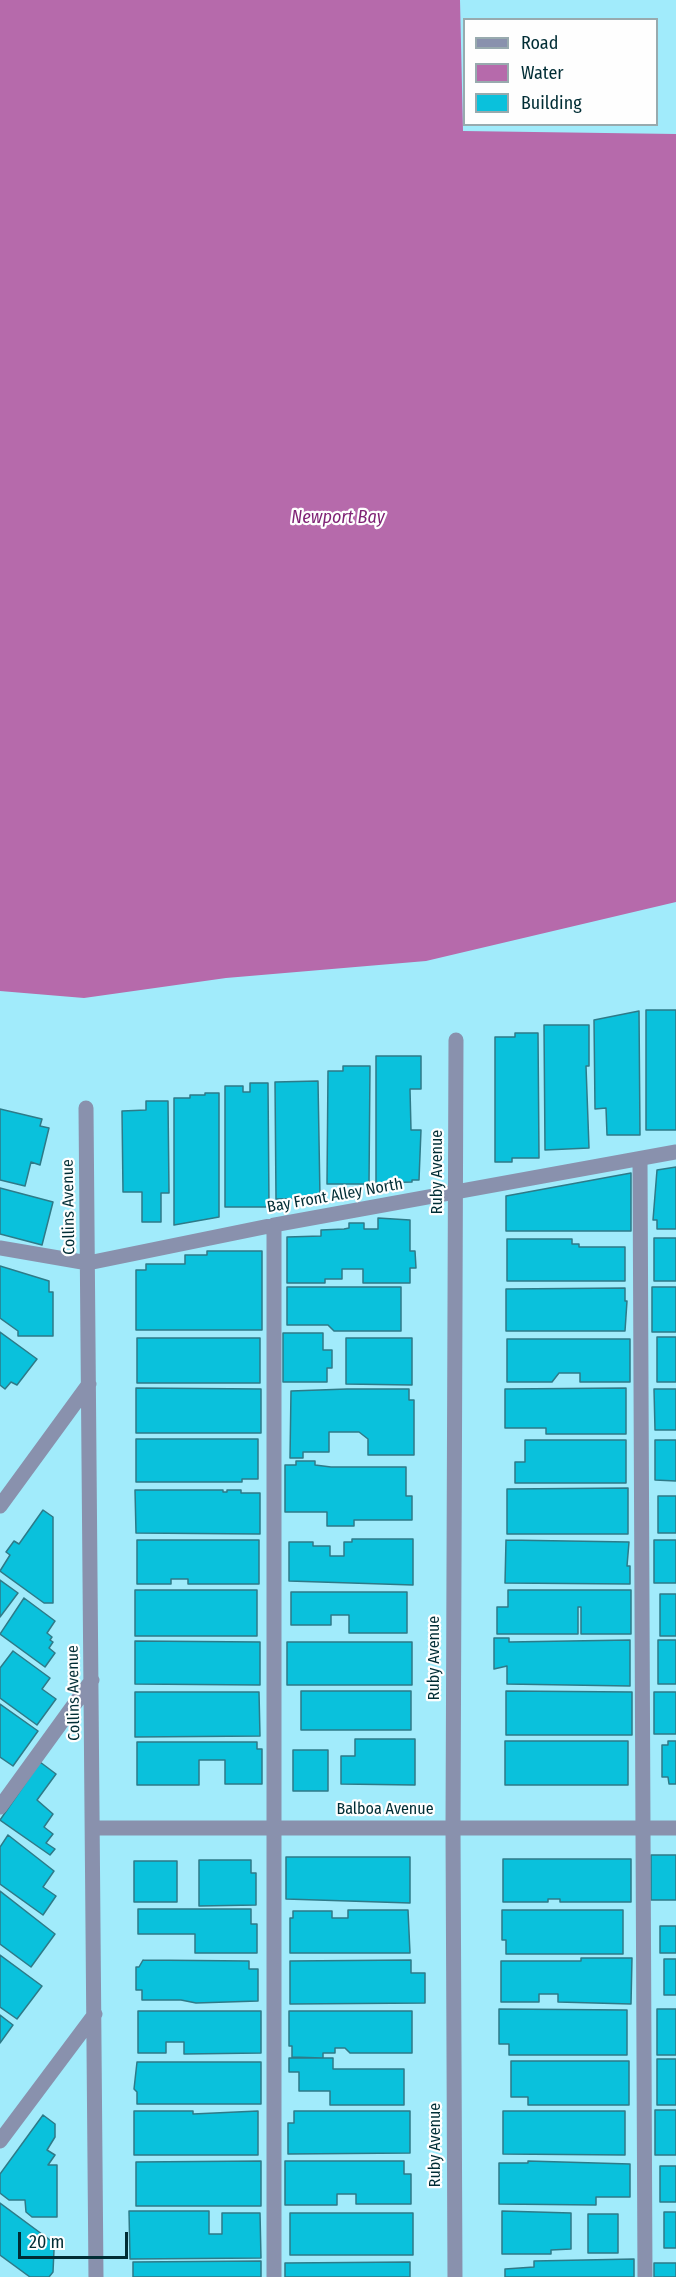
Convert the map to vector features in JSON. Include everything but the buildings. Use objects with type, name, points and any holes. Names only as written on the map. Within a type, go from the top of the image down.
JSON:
[{"type":"street","name":"Ruby Avenue","points":[[455,2277],[453,1828],[456,1040]]},
{"type":"street","name":"Collins Avenue","points":[[86,1108],[94,1828],[96,2277]]},
{"type":"street","name":"Bay Front Alley North","points":[[0,1248],[88,1263],[274,1225],[676,1152]]},
{"type":"street","points":[[640,1159],[645,2277]]},
{"type":"street","points":[[274,1225],[274,2277]]},
{"type":"street","points":[[0,1506],[89,1384]]},
{"type":"street","points":[[0,1807],[92,1680]]},
{"type":"street","name":"Balboa Avenue","points":[[94,1828],[676,1828]]},
{"type":"street","points":[[0,2141],[95,2014]]},
{"type":"water","name":"Newport Bay","points":[[0,0],[460,0],[463,131],[676,134],[676,902],[426,961],[226,978],[84,998],[0,991]]}]
